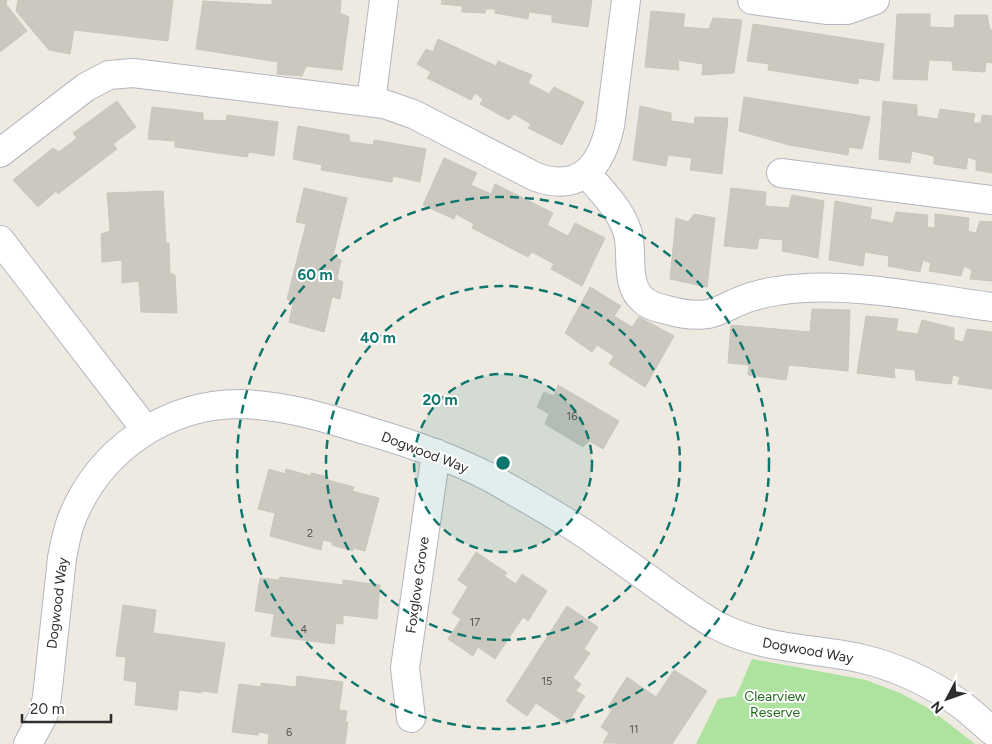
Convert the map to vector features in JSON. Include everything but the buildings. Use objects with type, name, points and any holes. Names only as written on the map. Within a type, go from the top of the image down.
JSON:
[{"type":"street","points":[[371,102],[384,0]]},
{"type":"street","points":[[0,153],[86,87],[109,75],[143,74],[371,102],[397,108],[413,114],[536,177],[548,181],[569,182],[586,173],[595,164],[602,153],[606,141],[610,126],[626,0]]},
{"type":"street","points":[[752,0],[826,10],[847,10],[875,0]]},
{"type":"street","points":[[586,173],[625,224],[629,239],[632,283],[636,293],[643,301],[652,306],[682,314],[710,314],[755,296],[776,291],[828,287],[892,293],[992,307]]},
{"type":"street","points":[[781,173],[992,200]]},
{"type":"street","points":[[0,240],[146,430]]},
{"type":"street","name":"Dogwood Way","points":[[28,744],[43,716],[47,697],[62,558],[73,516],[98,473],[114,455],[146,430],[188,411],[212,406],[240,404],[276,407],[317,415],[436,453],[489,478],[582,532],[716,625],[749,639],[781,647],[858,658],[890,667],[926,682],[959,703],[992,731]]},
{"type":"street","name":"Foxglove Grove","points":[[411,718],[406,668],[436,453]]},
{"type":"green space","name":"Clearview Reserve","points":[[752,659],[866,680],[900,693],[930,709],[975,744],[696,744],[718,699],[736,696]]}]
